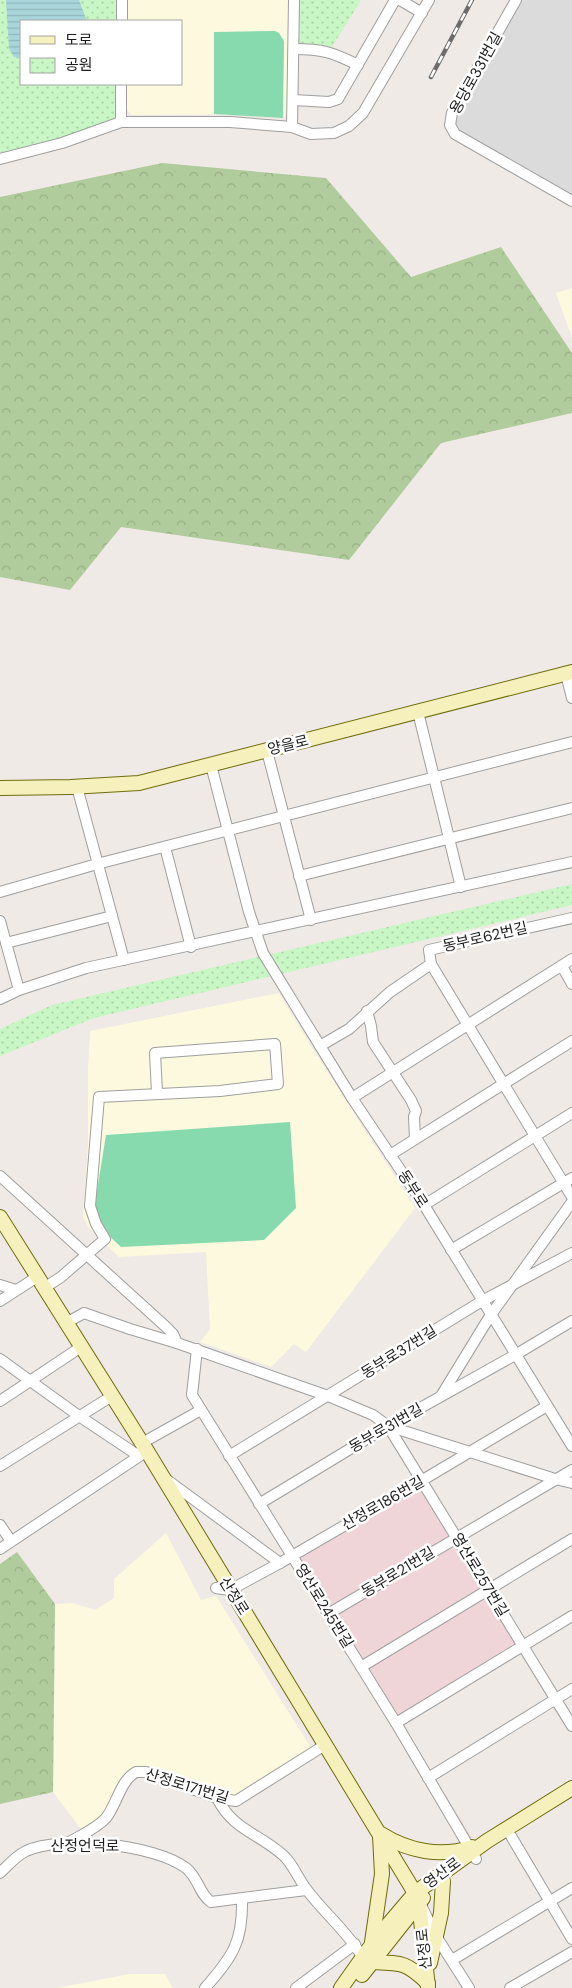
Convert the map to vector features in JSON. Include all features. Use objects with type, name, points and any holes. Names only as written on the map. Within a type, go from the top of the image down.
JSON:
[{"type":"street","points":[[122,0],[122,20]]},
{"type":"street","points":[[292,127],[294,0]]},
{"type":"street","points":[[293,100],[329,102],[338,99],[395,0]]},
{"type":"street","points":[[400,0],[422,13]]},
{"type":"street","points":[[0,159],[62,143],[121,122],[230,122],[292,127],[310,134],[334,133],[349,126],[363,113],[429,0]]},
{"type":"street","name":"용당로331번길","points":[[516,0],[452,113],[450,124],[455,134],[572,201]]},
{"type":"street","points":[[294,49],[319,49],[334,53],[358,65]]},
{"type":"street","points":[[121,85],[121,122]]},
{"type":"street","points":[[569,673],[572,698]]},
{"type":"street","name":"양을로","points":[[0,788],[76,787],[139,783],[569,673]]},
{"type":"street","points":[[418,712],[461,887]]},
{"type":"street","points":[[0,892],[165,846],[572,742]]},
{"type":"street","points":[[268,751],[310,920]]},
{"type":"street","name":"동부로","points":[[211,765],[255,932],[268,962],[352,1098],[424,1205],[490,1316],[572,1446]]},
{"type":"street","points":[[76,787],[124,960]]},
{"type":"street","points":[[299,876],[572,808]]},
{"type":"street","points":[[165,846],[191,946]]},
{"type":"street","points":[[0,999],[19,990],[86,968],[572,862]]},
{"type":"street","points":[[6,943],[112,916]]},
{"type":"street","name":"동부로62번길","points":[[320,1046],[349,1029],[390,992],[431,964],[429,950],[572,918]]},
{"type":"street","points":[[0,921],[19,990]]},
{"type":"street","points":[[352,1098],[572,959]]},
{"type":"street","points":[[431,964],[536,1135],[568,1180],[572,1197]]},
{"type":"street","points":[[562,966],[572,984]]},
{"type":"street","points":[[367,1011],[372,1026],[373,1042],[411,1100],[416,1111],[414,1117],[415,1138]]},
{"type":"street","points":[[390,1155],[572,1040]]},
{"type":"street","points":[[0,1300],[16,1290],[61,1277],[105,1240],[96,1224],[90,1206],[99,1097],[220,1091],[278,1084],[275,1044],[155,1053],[157,1093]]},
{"type":"street","points":[[424,1205],[572,1113]]},
{"type":"street","points":[[0,1176],[165,1326],[173,1334],[177,1343]]},
{"type":"street","points":[[451,1250],[568,1180]]},
{"type":"street","points":[[440,1397],[490,1316],[572,1202]]},
{"type":"street","name":"산정로","points":[[0,1218],[144,1447],[380,1833],[417,1897],[428,1986]]},
{"type":"street","name":"동부로37번길","points":[[229,1456],[482,1301],[572,1253]]},
{"type":"street","points":[[0,1285],[16,1290]]},
{"type":"street","points":[[66,1323],[84,1312],[130,1329],[197,1349],[328,1396],[373,1414],[388,1426],[572,1483]]},
{"type":"street","name":"동부로31번길","points":[[259,1504],[388,1426],[572,1321]]},
{"type":"street","points":[[0,1401],[82,1347]]},
{"type":"street","name":"영산로245번길","points":[[197,1349],[192,1395],[396,1723],[472,1853]]},
{"type":"street","points":[[0,1359],[30,1382],[136,1454],[144,1447]]},
{"type":"street","points":[[0,1466],[112,1396]]},
{"type":"street","name":"산정로186번길","points":[[230,1590],[280,1563],[547,1406]]},
{"type":"street","points":[[0,1549],[144,1447],[201,1410]]},
{"type":"street","name":"영산로257번길","points":[[388,1426],[572,1726]]},
{"type":"street","name":"동부로21번길","points":[[328,1614],[457,1536],[572,1470]]},
{"type":"street","points":[[161,1475],[280,1563]]},
{"type":"street","points":[[0,1525],[11,1541]]},
{"type":"street","points":[[361,1667],[572,1539]]},
{"type":"street","points":[[216,1588],[230,1590]]},
{"type":"street","points":[[396,1723],[572,1616]]},
{"type":"street","points":[[428,1778],[572,1689]]},
{"type":"street","name":"산정로171번길","points":[[66,1844],[107,1817],[128,1779],[136,1772],[146,1772],[230,1801],[240,1799],[325,1744]]},
{"type":"street","name":"영산로","points":[[353,1988],[368,1960],[371,1946],[399,1910],[487,1841],[572,1788]]},
{"type":"street","points":[[217,1798],[224,1812],[234,1822],[284,1856],[306,1890],[368,1960],[399,1963],[409,1966],[428,1986]]},
{"type":"street","name":"영산로","points":[[341,1988],[368,1960],[417,1897],[443,1881],[472,1853],[512,1836],[572,1799]]},
{"type":"street","points":[[380,1833],[394,1842],[415,1849],[472,1853]]},
{"type":"street","points":[[371,1946],[381,1881],[380,1833]]},
{"type":"street","points":[[512,1836],[572,1939]]},
{"type":"street","name":"산정언덕로","points":[[0,1873],[12,1860],[25,1852],[46,1846],[107,1844],[144,1850],[168,1858],[186,1868],[194,1876],[205,1898],[211,1902],[306,1890]]},
{"type":"street","points":[[428,1986],[430,1961],[441,1914],[443,1881]]},
{"type":"street","points":[[452,1960],[572,1888]]},
{"type":"street","points":[[417,1897],[436,1936],[469,1988]]},
{"type":"street","points":[[205,1988],[226,1964],[235,1947],[242,1917],[242,1899]]},
{"type":"street","points":[[296,1988],[355,1944]]},
{"type":"street","points":[[510,1988],[572,1952]]},
{"type":"shaded area","points":[[127,0],[289,0],[288,113],[283,118],[230,114],[132,115],[126,109],[126,85],[182,85],[182,20],[126,20]]},
{"type":"shaded area","points":[[516,0],[572,0],[572,201],[455,134],[452,113]]},
{"type":"shaded area","points":[[572,288],[572,338],[556,293]]},
{"type":"shaded area","points":[[279,993],[415,1208],[306,1352],[294,1344],[271,1367],[200,1342],[210,1329],[206,1252],[119,1257],[88,1227],[83,1216],[88,1144],[90,1031]]},
{"type":"shaded area","points":[[421,1481],[524,1647],[403,1726],[472,1838],[465,1842],[292,1556]]},
{"type":"shaded area","points":[[166,1533],[201,1600],[216,1596],[311,1748],[234,1798],[145,1767],[136,1767],[127,1773],[102,1819],[81,1829],[53,1792],[55,1604],[73,1603],[95,1610],[114,1598],[114,1579]]},
{"type":"shaded area","points":[[130,1974],[165,1974],[173,1988],[56,1988]]},
{"type":"green space","points":[[0,0],[118,0],[117,20],[20,20],[20,85],[116,85],[115,123],[0,153]]},
{"type":"green space","points":[[298,0],[361,0],[332,47],[298,43]]},
{"type":"green space","points":[[275,31],[279,33],[284,41],[283,118],[214,114],[214,32]]},
{"type":"green space","points":[[162,163],[326,178],[411,277],[501,247],[572,353],[572,413],[441,443],[349,560],[121,527],[70,590],[0,577],[0,197]]},
{"type":"green space","points":[[572,884],[572,905],[94,1018],[0,1056],[0,1029],[52,1005]]},
{"type":"green space","points":[[290,1122],[296,1208],[264,1240],[121,1247],[105,1232],[94,1209],[106,1135]]},
{"type":"green space","points":[[17,1552],[55,1604],[53,1792],[0,1804],[0,1564]]},
{"type":"water","points":[[6,0],[79,0],[87,20],[20,20],[20,58],[14,57],[9,49]]},
{"type":"railway","points":[[431,77],[472,0]]}]
